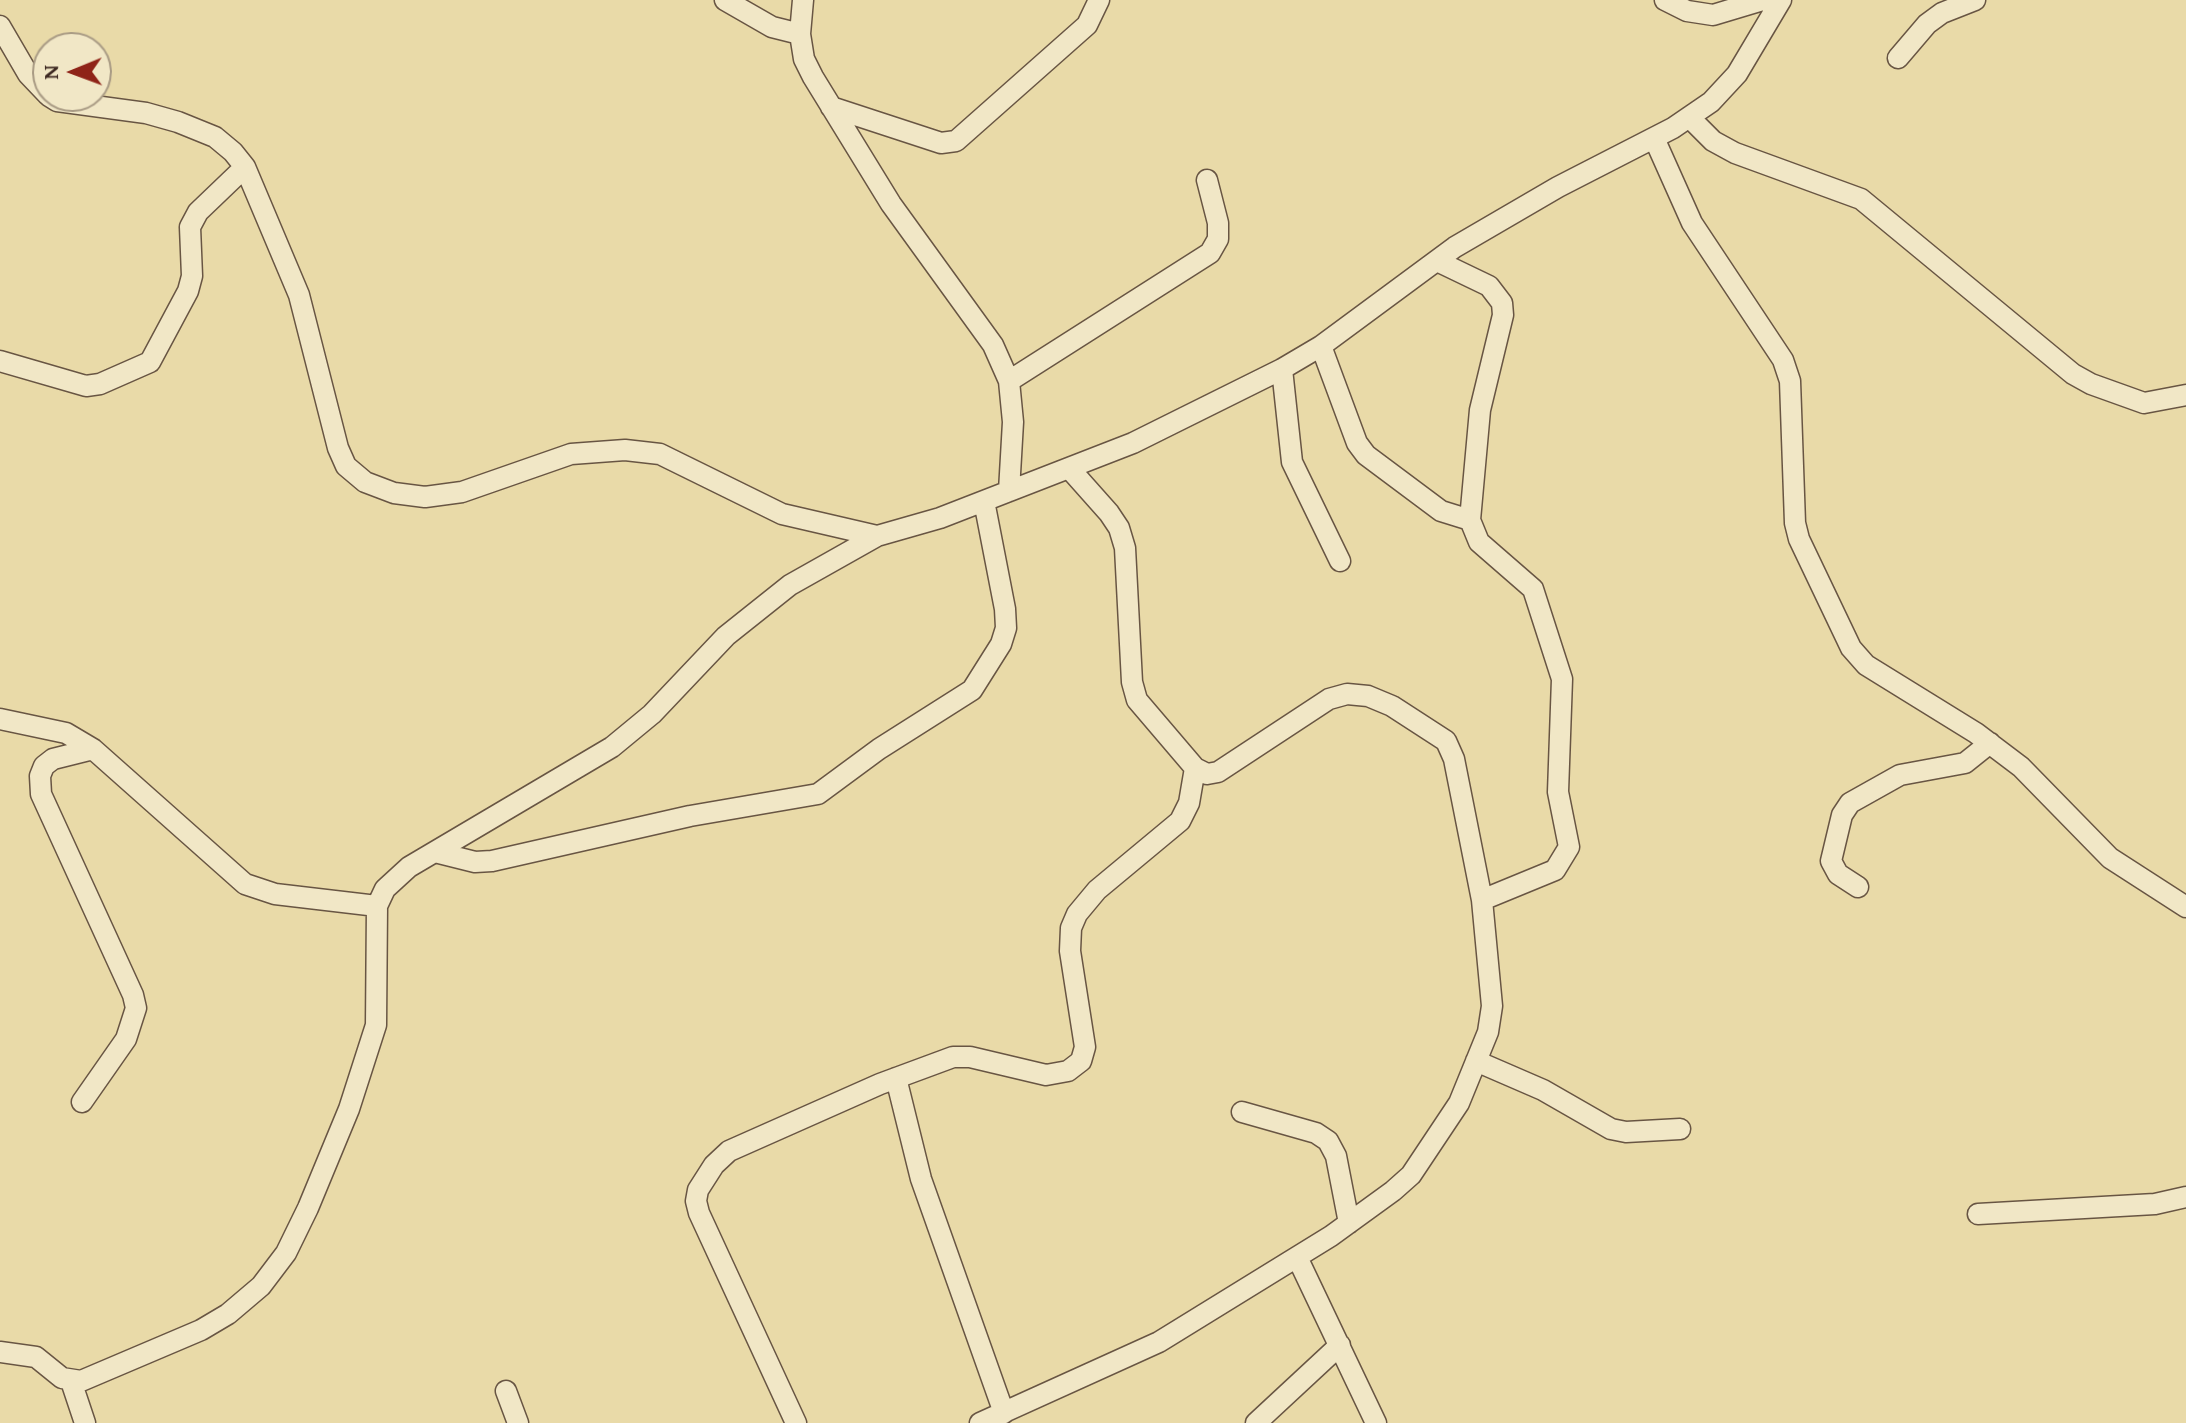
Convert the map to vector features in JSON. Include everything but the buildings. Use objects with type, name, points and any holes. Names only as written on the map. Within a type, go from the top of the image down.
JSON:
[{"type":"street","points":[[725,0],[772,27],[800,34]]},
{"type":"street","points":[[803,0],[800,34],[804,59],[891,204],[993,345],[1009,381],[1013,422],[1009,491]]},
{"type":"street","points":[[831,107],[941,143],[956,141],[1087,25],[1099,0]]},
{"type":"street","points":[[1665,0],[1687,11],[1713,15],[1763,0]]},
{"type":"street","points":[[71,1381],[90,1378],[215,1322],[261,1286],[286,1253],[349,1109],[376,1025],[377,906],[385,889],[409,867],[612,747],[652,714],[726,636],[766,602],[877,536],[984,501],[1133,443],[1282,369],[1321,346],[1437,261],[1514,212],[1689,117],[1711,102],[1737,74],[1781,0]]},
{"type":"street","points":[[1898,58],[1927,24],[1942,13],[1975,0]]},
{"type":"street","points":[[0,26],[32,78]]},
{"type":"street","points":[[112,108],[146,113],[215,137],[245,167],[299,295],[338,448],[346,466],[365,482],[394,493],[425,497],[462,492],[571,454],[625,450],[660,454],[782,514],[877,536]]},
{"type":"street","points":[[1689,117],[1713,141],[1735,153],[1861,199],[2073,374],[2091,384],[2144,403],[2186,395]]},
{"type":"street","points":[[1654,138],[1692,223],[1783,360],[1790,381],[1792,503],[1799,539],[1851,648],[1866,665],[1990,743],[2043,787],[2110,858],[2186,907]]},
{"type":"street","points":[[0,361],[71,385],[86,386],[100,384],[150,362],[188,291],[192,276],[190,227],[198,212],[245,167]]},
{"type":"street","points":[[1009,381],[1210,253],[1218,239],[1218,223],[1207,180]]},
{"type":"street","points":[[1437,261],[1489,286],[1502,303],[1503,315],[1480,410],[1470,520],[1479,542],[1533,589],[1559,662],[1563,699],[1558,792],[1569,847],[1555,870],[1482,900]]},
{"type":"street","points":[[1321,346],[1357,443],[1366,455],[1441,511],[1470,520]]},
{"type":"street","points":[[1282,369],[1292,462],[1340,561]]},
{"type":"street","points":[[980,1423],[1149,1348],[1349,1223],[1411,1175],[1459,1103],[1488,1032],[1492,1006],[1482,900],[1454,759],[1446,741],[1434,730],[1392,706],[1368,696],[1347,694],[1329,699],[1218,772],[1207,774],[1195,768],[1137,700],[1132,682],[1125,548],[1119,528],[1109,513],[1069,468]]},
{"type":"street","points":[[435,852],[475,862],[492,861],[690,816],[818,794],[872,753],[972,690],[1001,644],[1006,628],[1005,609],[984,501]]},
{"type":"street","points":[[0,719],[66,733],[93,749],[245,884],[275,894],[377,906]]},
{"type":"street","points":[[1858,887],[1838,874],[1831,861],[1842,815],[1850,803],[1900,775],[1965,763],[1990,743]]},
{"type":"street","points":[[82,1102],[126,1039],[136,1008],[133,995],[41,794],[40,776],[44,766],[53,759],[93,749]]},
{"type":"street","points":[[796,1423],[699,1213],[696,1201],[698,1190],[714,1165],[729,1151],[896,1078],[953,1057],[970,1057],[1046,1075],[1068,1071],[1081,1061],[1085,1047],[1070,951],[1071,928],[1077,914],[1097,890],[1180,821],[1189,803],[1195,768]]},
{"type":"street","points":[[1476,1061],[1543,1090],[1611,1129],[1626,1132],[1680,1129]]},
{"type":"street","points":[[896,1078],[921,1179],[1004,1413]]},
{"type":"street","points":[[1242,1112],[1316,1133],[1328,1141],[1336,1156],[1349,1223]]},
{"type":"street","points":[[1978,1214],[2155,1204],[2186,1197]]},
{"type":"street","points":[[1297,1257],[1376,1423]]},
{"type":"street","points":[[1256,1423],[1340,1345]]},
{"type":"street","points":[[0,1352],[36,1357],[71,1381],[85,1423]]},
{"type":"street","points":[[506,1391],[518,1423]]}]
